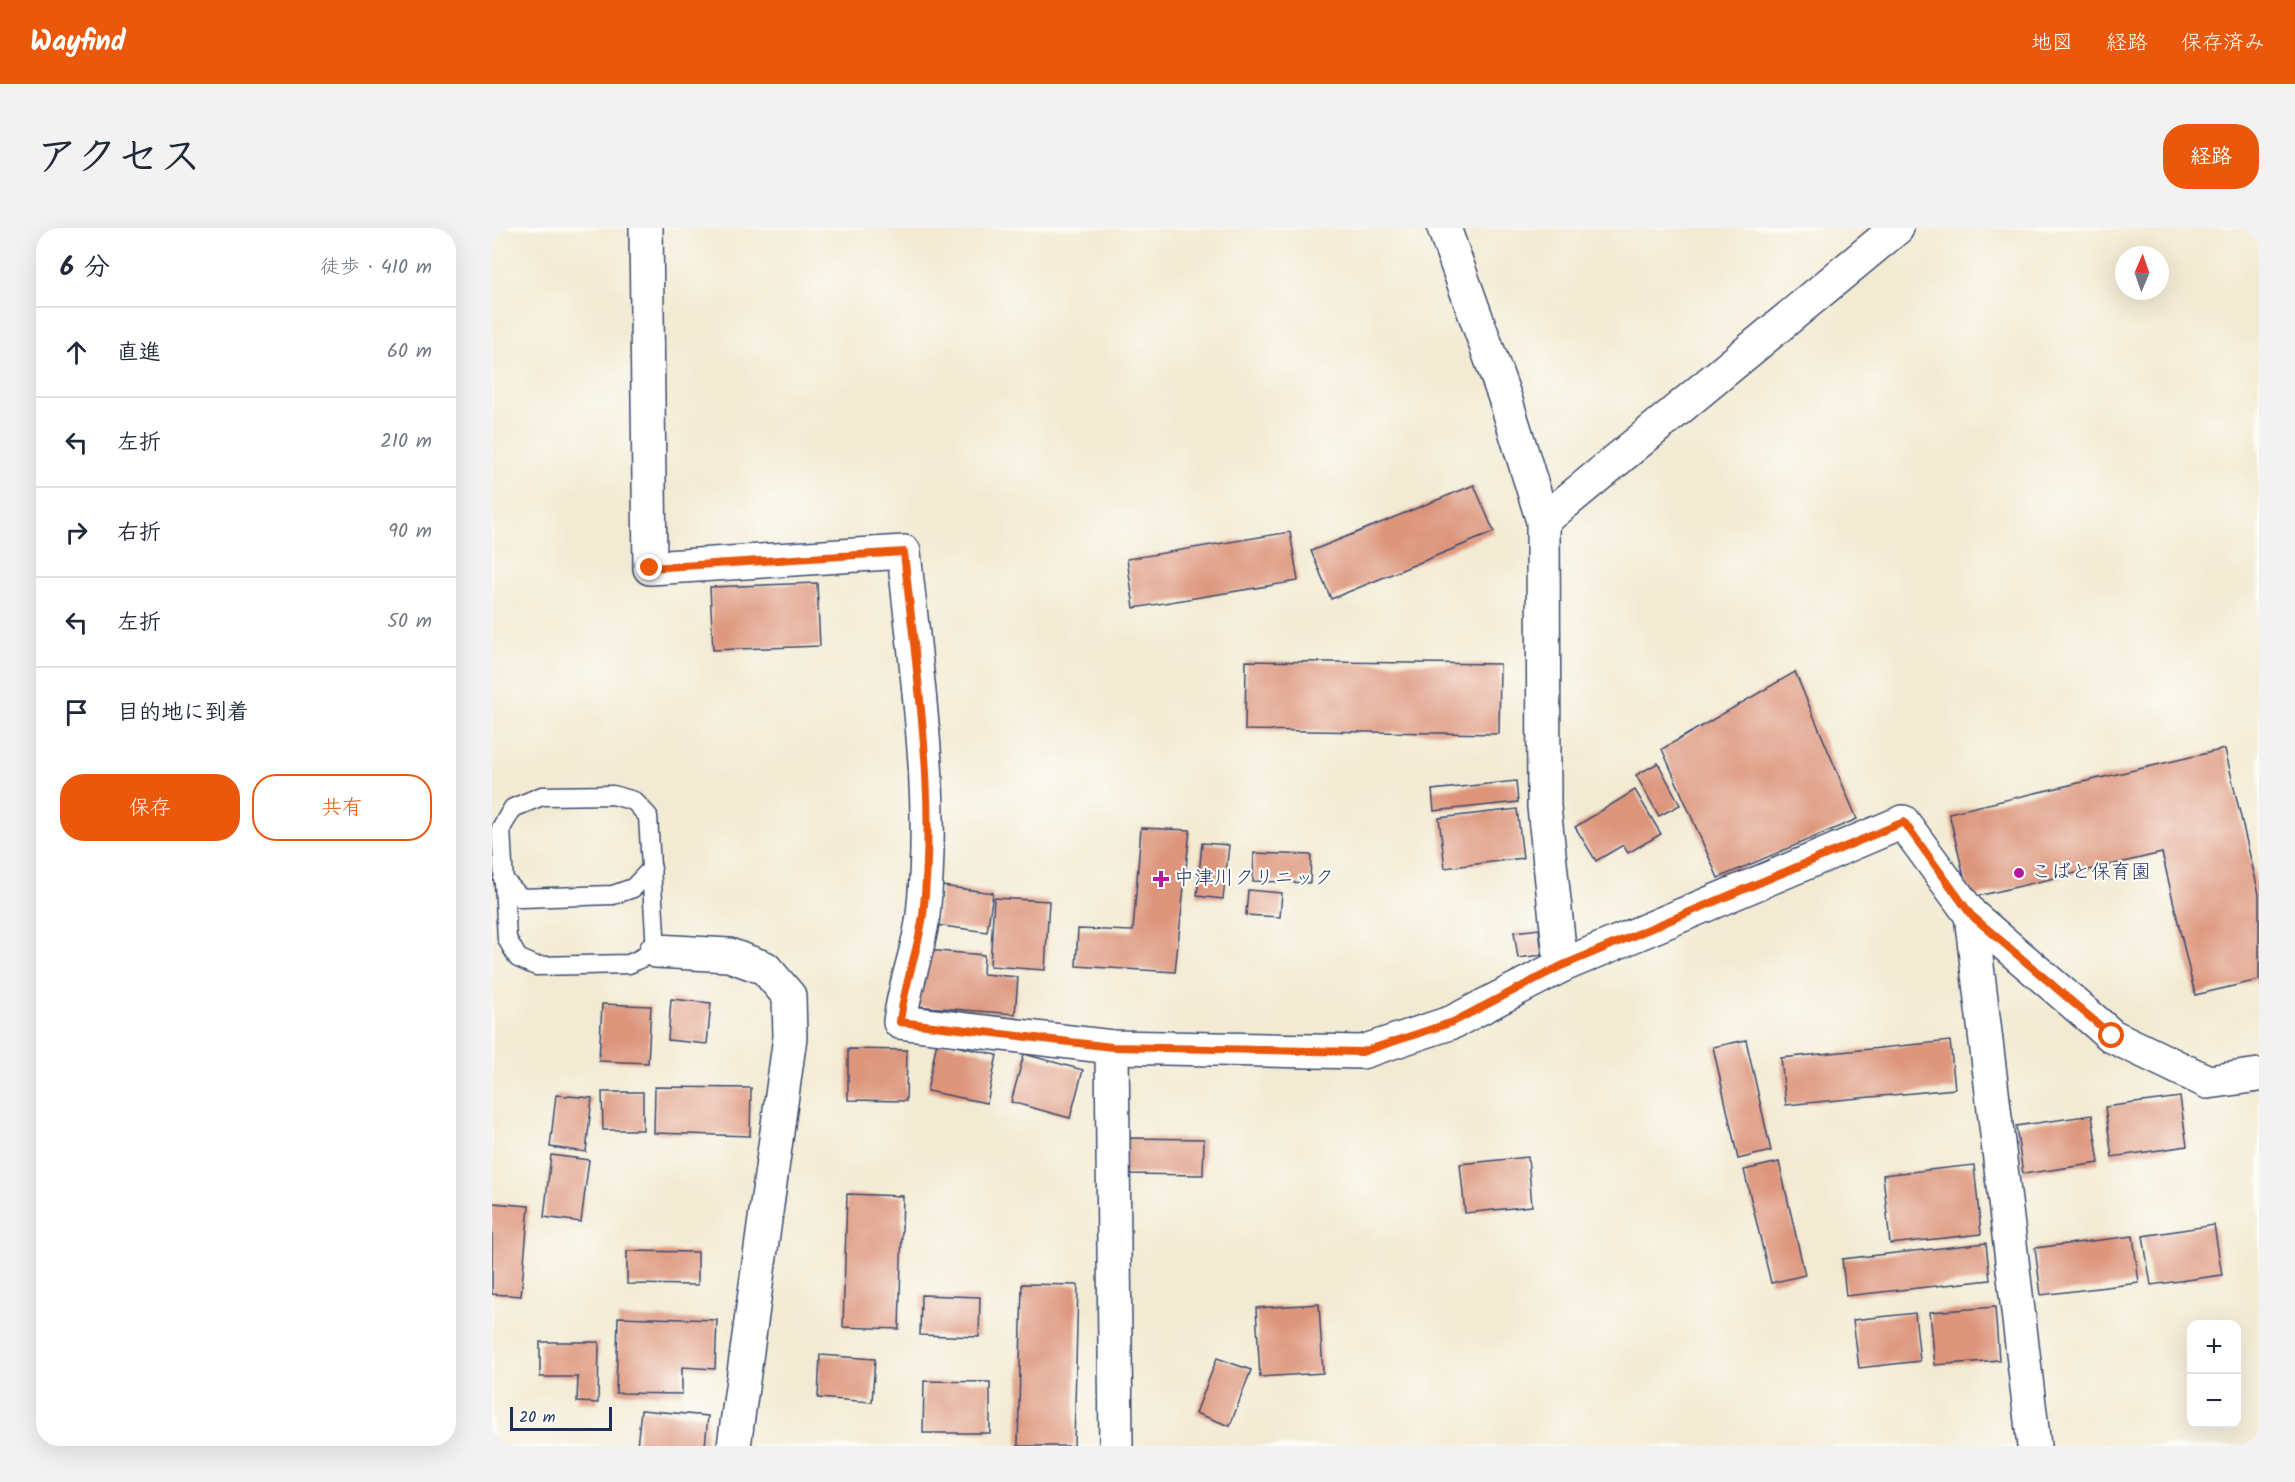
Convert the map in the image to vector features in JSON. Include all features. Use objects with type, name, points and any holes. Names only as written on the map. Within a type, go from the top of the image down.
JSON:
[{"type":"street","points":[[646,228],[650,568],[904,552],[928,790],[922,916],[903,995],[900,1022],[1112,1047],[1362,1052],[1453,1022],[1561,966],[1904,822],[1971,915],[2112,1036],[2208,1082],[2259,1075]]},
{"type":"street","points":[[1444,228],[1505,398],[1543,521],[1544,807],[1561,966]]},
{"type":"street","points":[[1543,521],[1897,228]]},
{"type":"street","points":[[1971,915],[2034,1446]]},
{"type":"street","points":[[656,951],[729,955],[765,968],[789,996],[790,1037],[734,1446]]},
{"type":"street","points":[[1112,1047],[1116,1446]]},
{"type":"lane","points":[[613,795],[634,801],[648,816],[656,951],[629,964],[536,966],[518,958],[507,939],[503,879],[501,828],[513,808],[542,796],[613,795]]},
{"type":"lane","points":[[503,879],[520,898],[613,896],[633,888],[651,868]]},
{"type":"building","points":[[1474,485],[1494,532],[1331,599],[1311,551]]},
{"type":"building","points":[[1290,532],[1298,581],[1134,608],[1127,559]]},
{"type":"building","points":[[817,583],[820,646],[713,650],[710,587]]},
{"type":"building","points":[[1246,661],[1500,664],[1499,734],[1245,730]]},
{"type":"building","points":[[1795,672],[1857,819],[1718,878],[1662,749]]},
{"type":"building","name":"こばと保育園","points":[[2225,749],[2259,894],[2259,980],[2195,995],[2162,853],[1969,898],[1949,813]]},
{"type":"building","points":[[1658,763],[1680,805],[1659,816],[1636,775]]},
{"type":"building","points":[[1516,781],[1518,802],[1434,811],[1432,790]]},
{"type":"building","points":[[1635,790],[1661,834],[1628,853],[1623,845],[1596,861],[1575,827]]},
{"type":"building","points":[[1517,809],[1523,858],[1445,868],[1439,818]]},
{"type":"building","name":"中津川クリニック","points":[[1141,828],[1190,830],[1175,972],[1076,966],[1078,929],[1133,931]]},
{"type":"building","points":[[1202,843],[1229,845],[1223,899],[1197,896]]},
{"type":"building","points":[[1254,853],[1311,855],[1310,883],[1253,881]]},
{"type":"building","points":[[942,886],[993,893],[987,932],[936,925]]},
{"type":"building","points":[[1248,890],[1282,893],[1280,917],[1246,915]]},
{"type":"building","points":[[994,898],[1049,901],[1045,970],[990,966]]},
{"type":"building","points":[[1539,929],[1542,955],[1518,958],[1514,932]]},
{"type":"building","points":[[926,950],[984,955],[983,974],[1018,977],[1015,1014],[915,1006]]},
{"type":"building","points":[[671,999],[711,1003],[707,1044],[668,1040]]},
{"type":"building","points":[[602,1004],[651,1006],[648,1063],[599,1061]]},
{"type":"building","points":[[1746,1040],[1771,1151],[1738,1159],[1713,1047]]},
{"type":"building","points":[[1950,1041],[1955,1089],[1786,1105],[1781,1058]]},
{"type":"building","points":[[937,1042],[997,1055],[987,1103],[927,1091]]},
{"type":"building","points":[[848,1049],[907,1050],[906,1101],[848,1100]]},
{"type":"building","points":[[1024,1054],[1083,1070],[1070,1118],[1011,1102]]},
{"type":"building","points":[[655,1087],[751,1088],[750,1136],[654,1133]]},
{"type":"building","points":[[602,1092],[643,1092],[643,1130],[603,1130]]},
{"type":"building","points":[[556,1095],[592,1098],[586,1152],[550,1147]]},
{"type":"building","points":[[2180,1097],[2187,1146],[2112,1157],[2105,1107]]},
{"type":"building","points":[[2092,1115],[2099,1163],[2023,1174],[2016,1126]]},
{"type":"building","points":[[1124,1138],[1204,1139],[1203,1175],[1123,1174]]},
{"type":"building","points":[[551,1155],[589,1160],[581,1222],[544,1217]]},
{"type":"building","points":[[1528,1157],[1532,1206],[1465,1213],[1460,1164]]},
{"type":"building","points":[[1779,1162],[1805,1275],[1771,1283],[1744,1170]]},
{"type":"building","points":[[1974,1165],[1981,1234],[1890,1244],[1883,1175]]},
{"type":"building","points":[[847,1194],[903,1196],[899,1329],[843,1327]]},
{"type":"building","points":[[492,1203],[529,1206],[521,1296],[492,1294]]},
{"type":"building","points":[[2214,1225],[2222,1275],[2151,1285],[2143,1236]]},
{"type":"building","points":[[2133,1236],[2139,1283],[2041,1295],[2035,1248]]},
{"type":"building","points":[[1986,1243],[1990,1280],[1846,1296],[1842,1259]]},
{"type":"building","points":[[627,1251],[698,1252],[698,1285],[627,1284]]},
{"type":"building","points":[[1022,1284],[1078,1285],[1074,1446],[1018,1446]]},
{"type":"building","points":[[921,1295],[980,1297],[979,1337],[920,1335]]},
{"type":"building","points":[[1319,1304],[1323,1373],[1260,1377],[1256,1308]]},
{"type":"building","points":[[1995,1307],[1999,1360],[1935,1365],[1930,1312]]},
{"type":"building","points":[[1915,1313],[1920,1361],[1859,1368],[1853,1320]]},
{"type":"building","points":[[618,1317],[717,1320],[715,1369],[682,1367],[682,1394],[616,1393]]},
{"type":"building","points":[[540,1342],[599,1342],[598,1403],[577,1402],[578,1377],[540,1377]]},
{"type":"building","points":[[820,1355],[875,1359],[872,1402],[818,1398]]},
{"type":"building","points":[[1217,1358],[1251,1370],[1230,1426],[1196,1413]]},
{"type":"building","points":[[924,1381],[990,1382],[990,1433],[923,1433]]},
{"type":"building","points":[[641,1410],[708,1416],[705,1446],[637,1446]]},
{"type":"place","name":"こばと保育園","points":[[2019,873]]},
{"type":"place","name":"中津川クリニック","points":[[1161,879]]},
{"type":"route","points":[[650,568],[904,552],[928,790],[922,916],[903,995],[900,1022],[1112,1047],[1362,1052],[1453,1022],[1561,966],[1904,822],[1971,915],[2112,1036]]}]
